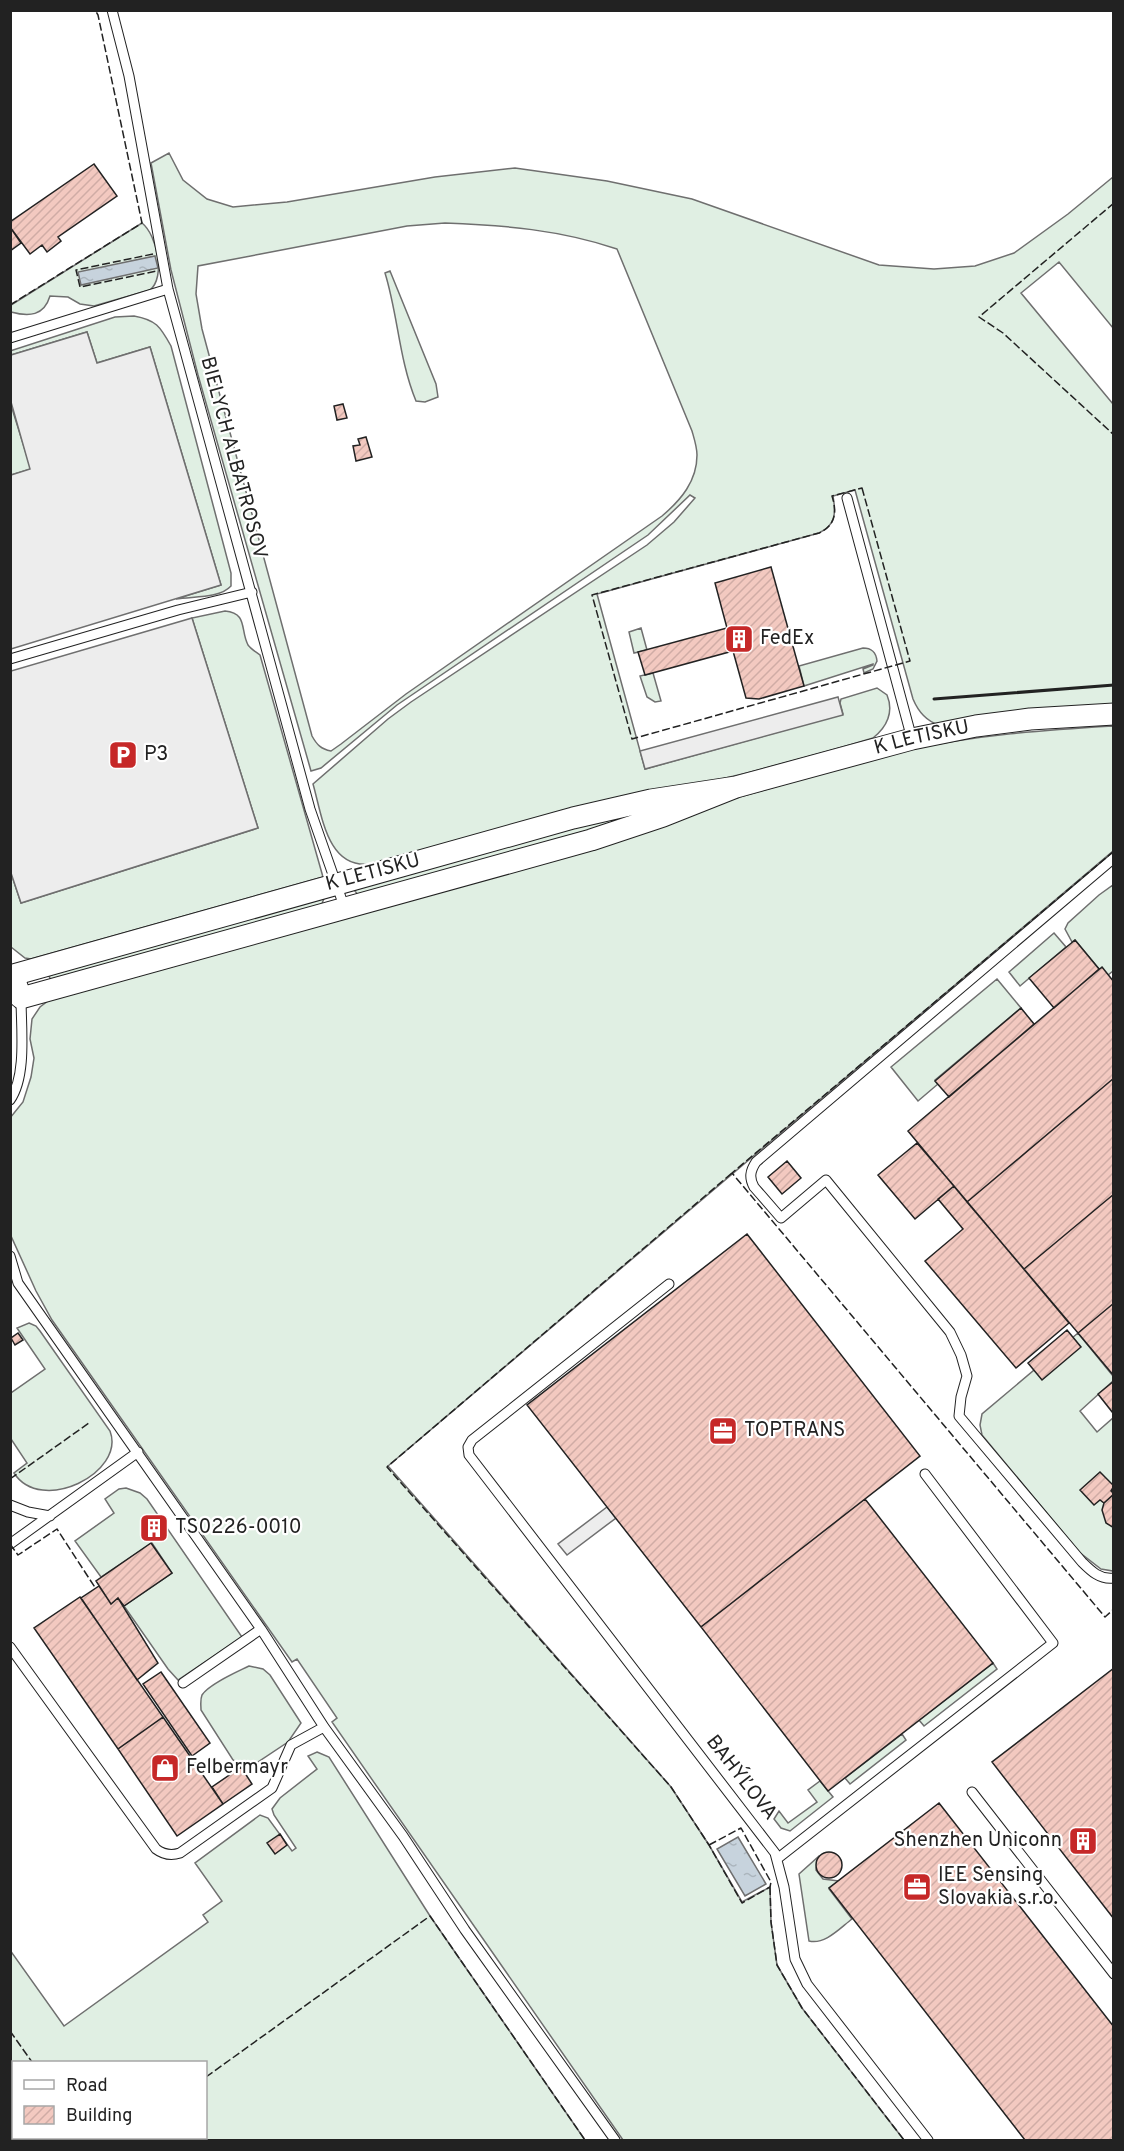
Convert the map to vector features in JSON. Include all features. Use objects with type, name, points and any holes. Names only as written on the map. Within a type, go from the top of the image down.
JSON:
[{"type":"street","name":"K LETISKU","points":[[16,999],[591,840],[663,816],[736,787],[912,739],[976,726],[1030,719],[1113,714]]},
{"type":"street","name":"K LETISKU","points":[[11,974],[573,818],[651,800],[736,787]]},
{"type":"street","points":[[11,974],[16,999]]},
{"type":"lane","name":"BIELYCH ALBATROSOV","points":[[112,10],[129,76],[168,289],[310,809],[345,909]]},
{"type":"lane","points":[[10,338],[168,289]]},
{"type":"lane","points":[[847,498],[912,739]]},
{"type":"lane","points":[[10,659],[178,610],[252,592]]},
{"type":"lane","points":[[1113,858],[756,1162],[750,1173],[754,1187],[781,1218],[826,1180],[950,1332],[961,1355],[967,1376],[959,1416],[1082,1562],[1099,1576],[1113,1578]]},
{"type":"lane","points":[[10,1100],[19,1079],[21,1061],[16,999]]},
{"type":"lane","points":[[10,1256],[18,1283],[261,1629],[324,1727],[403,1836],[465,1930],[615,2140]]},
{"type":"lane","name":"BAHÝĽOVA","points":[[669,1284],[472,1440],[468,1447],[469,1455],[758,1829],[777,1859],[799,1971],[928,2140]]},
{"type":"lane","points":[[10,1544],[138,1452]]},
{"type":"lane","points":[[777,1859],[1053,1643],[925,1474]]},
{"type":"lane","points":[[10,1505],[28,1512],[50,1516]]},
{"type":"lane","points":[[183,1683],[261,1629]]},
{"type":"lane","points":[[10,1647],[161,1853],[174,1855],[180,1853],[272,1788],[291,1745],[324,1727]]},
{"type":"lane","points":[[972,1792],[1113,1974]]},
{"type":"green space","points":[[169,153],[183,180],[207,199],[233,207],[287,202],[435,177],[515,168],[607,181],[692,199],[879,265],[934,269],[975,266],[1014,253],[1068,214],[1113,177],[1113,328],[1059,262],[1021,293],[1113,404],[1113,707],[939,725],[926,718],[913,699],[855,490],[833,496],[834,518],[825,530],[819,533],[597,594],[645,769],[843,714],[841,699],[877,688],[887,695],[890,707],[888,719],[873,738],[685,788],[370,864],[356,863],[344,858],[329,838],[313,784],[411,702],[647,545],[674,522],[695,498],[690,495],[648,535],[397,705],[321,768],[311,771],[198,375],[171,270],[151,163]],"holes":[[[467,224],[553,233],[617,249],[692,431],[697,452],[694,473],[687,489],[662,516],[406,694],[331,751],[320,746],[312,736],[202,329],[196,294],[198,266],[407,226]]]},
{"type":"green space","points":[[142,223],[152,237],[158,256],[158,276],[150,290],[94,306],[80,304],[68,297],[50,296],[40,311],[30,314],[11,312],[11,305]]},
{"type":"green space","points":[[390,271],[436,384],[438,397],[425,402],[416,401],[410,385],[385,273]]},
{"type":"green space","points":[[134,316],[157,325],[171,346],[231,573],[231,586],[220,593],[176,599],[221,585],[150,347],[97,363],[87,332],[11,355],[10,351],[115,317]]},
{"type":"green space","points":[[10,402],[31,469],[11,475],[10,475]]},
{"type":"green space","points":[[225,611],[237,615],[242,623],[248,645],[260,655],[323,877],[31,959],[25,958],[11,947],[10,870],[21,903],[258,828],[192,618]]},
{"type":"green space","points":[[641,628],[647,650],[634,653],[629,632]]},
{"type":"green space","points":[[863,648],[873,651],[876,655],[877,661],[873,669],[864,673],[863,669],[873,664],[804,686],[799,666]]},
{"type":"green space","points":[[653,673],[661,701],[655,702],[647,697],[640,676]]},
{"type":"green space","points":[[1113,726],[1113,851],[388,1466],[671,1787],[709,1845],[742,1902],[770,1887],[771,1922],[777,1965],[802,2008],[904,2140],[623,2140],[332,1722],[337,1718],[297,1659],[292,1662],[52,1320],[36,1291],[11,1236],[10,1118],[23,1102],[31,1077],[34,1058],[30,1039],[32,1019],[40,1007],[52,998],[812,776],[909,750],[960,740],[1036,731]]},
{"type":"green space","points":[[626,814],[628,819],[358,895],[355,891],[358,887]]},
{"type":"green space","points":[[1113,885],[1113,971],[1108,975],[1099,969],[1075,940],[1072,942],[1065,929],[1068,923]]},
{"type":"green space","points":[[325,896],[321,906],[51,981],[49,976],[58,972]]},
{"type":"green space","points":[[1054,933],[1066,947],[1020,986],[1009,972]]},
{"type":"green space","points":[[997,979],[1021,1008],[935,1080],[938,1084],[918,1101],[891,1067]]},
{"type":"green space","points":[[29,1323],[40,1331],[110,1431],[112,1447],[106,1461],[94,1474],[78,1484],[60,1489],[43,1490],[27,1485],[14,1473],[27,1463],[11,1439],[11,1393],[45,1369],[17,1328]]},
{"type":"green space","points":[[1078,1333],[1113,1376],[1113,1381],[1080,1411],[1097,1432],[1113,1418],[1113,1571],[1101,1569],[1079,1552],[982,1435],[980,1425],[982,1414]]},
{"type":"green space","points":[[126,1488],[140,1493],[147,1499],[242,1637],[178,1680],[124,1606],[172,1573],[152,1543],[101,1577],[75,1541],[114,1513],[105,1499],[119,1489]]},
{"type":"green space","points":[[993,1663],[997,1669],[924,1726],[919,1720]]},
{"type":"green space","points":[[249,1666],[263,1669],[270,1675],[301,1723],[288,1742],[252,1766],[244,1766],[233,1760],[201,1710],[201,1701],[202,1695],[211,1687]]},
{"type":"green space","points":[[902,1734],[906,1740],[850,1784],[845,1778]]},
{"type":"green space","points":[[317,1752],[329,1757],[430,1916],[585,2140],[11,2140],[10,1950],[64,2026],[208,1922],[203,1915],[222,1901],[195,1863],[260,1815],[268,1818],[292,1851],[296,1848],[272,1809],[280,1798],[317,1769],[308,1756]]},
{"type":"green space","points":[[820,1781],[833,1797],[790,1831],[781,1828],[774,1819],[779,1811],[788,1823],[817,1802],[808,1790]]},
{"type":"green space","points":[[818,1857],[816,1870],[823,1879],[839,1881],[829,1889],[852,1919],[832,1935],[815,1942],[809,1941],[799,1874]]},
{"type":"shaded area","points":[[87,332],[97,363],[150,347],[221,585],[11,649],[11,475],[30,469],[11,402],[11,355]]},
{"type":"shaded area","name":"P3","points":[[192,618],[258,828],[21,903],[10,870],[11,671]]},
{"type":"shaded area","points":[[838,697],[843,715],[645,769],[640,751]]},
{"type":"shaded area","points":[[607,1507],[616,1518],[567,1555],[558,1544]]},
{"type":"water","points":[[155,256],[158,268],[81,285],[78,272]]},
{"type":"water","points":[[738,1837],[766,1884],[745,1896],[717,1849]]},
{"type":"building","points":[[94,164],[117,196],[58,237],[61,241],[47,252],[42,245],[30,254],[10,227],[10,222]]},
{"type":"building","points":[[10,227],[21,243],[10,251]]},
{"type":"building","points":[[343,404],[347,418],[337,420],[334,406]]},
{"type":"building","points":[[366,437],[372,457],[356,461],[353,446],[360,445],[358,439]]},
{"type":"building","name":"FedEx","points":[[771,567],[804,686],[759,699],[746,698],[733,651],[645,675],[638,652],[727,628],[715,583]]},
{"type":"building","points":[[1075,940],[1099,969],[1054,1008],[1029,978]]},
{"type":"building","points":[[1102,967],[1114,982],[1114,1078],[967,1202],[908,1131]]},
{"type":"building","points":[[1021,1008],[1034,1024],[949,1097],[935,1081]]},
{"type":"building","points":[[1114,1078],[1114,1194],[1024,1269],[967,1202]]},
{"type":"building","points":[[917,1143],[954,1186],[915,1219],[878,1175]]},
{"type":"building","points":[[787,1161],[801,1178],[782,1194],[768,1177]]},
{"type":"building","points":[[954,1186],[1069,1323],[1016,1368],[925,1261],[963,1229],[938,1199]]},
{"type":"building","points":[[1114,1194],[1114,1303],[1078,1333],[1024,1269]]},
{"type":"building","points":[[747,1234],[920,1456],[701,1627],[527,1405]]},
{"type":"building","points":[[1114,1303],[1114,1376],[1078,1333]]},
{"type":"building","points":[[1067,1330],[1081,1347],[1042,1380],[1028,1363]]},
{"type":"building","points":[[18,1333],[23,1340],[15,1345],[11,1338]]},
{"type":"building","points":[[1114,1381],[1114,1412],[1113,1413],[1098,1394]]},
{"type":"building","points":[[1100,1472],[1114,1486],[1111,1491],[1114,1494],[1104,1503],[1100,1500],[1094,1505],[1080,1490]]},
{"type":"building","points":[[1114,1494],[1114,1528],[1106,1523],[1102,1510],[1104,1503]]},
{"type":"building","points":[[865,1499],[993,1663],[828,1791],[701,1627]]},
{"type":"building","name":"TS0226-0010","points":[[155,1524],[159,1530],[154,1533],[150,1527]]},
{"type":"building","points":[[151,1543],[172,1573],[124,1606],[118,1598],[111,1604],[96,1581]]},
{"type":"building","points":[[99,1586],[111,1604],[118,1598],[158,1663],[137,1680],[81,1598]]},
{"type":"building","points":[[80,1597],[163,1717],[118,1749],[34,1628]]},
{"type":"building","name":"Shenzhen Uniconn","points":[[1114,1668],[1114,1919],[992,1762]]},
{"type":"building","points":[[161,1672],[210,1743],[192,1756],[143,1684]]},
{"type":"building","name":"Felbermayr","points":[[163,1717],[223,1804],[177,1836],[118,1749]]},
{"type":"building","points":[[241,1767],[252,1784],[223,1804],[212,1787]]},
{"type":"building","points":[[939,1803],[1114,2027],[1114,2140],[1025,2140],[829,1888]]},
{"type":"building","points":[[280,1834],[287,1845],[275,1854],[267,1843]]},
{"type":"building","points":[[829,1852],[838,1856],[842,1865],[838,1874],[829,1878],[820,1874],[816,1865],[820,1856]]},
{"type":"fence","points":[[10,305],[142,223],[98,15],[95,10]]},
{"type":"fence","points":[[1114,203],[979,317],[1003,333],[1114,435]]},
{"type":"fence","points":[[153,254],[76,270],[80,287],[157,271]]},
{"type":"fence","points":[[862,488],[910,661],[632,739],[592,595],[819,533],[829,526],[834,517],[832,496],[862,488]]},
{"type":"fence","points":[[1114,851],[732,1173],[1105,1617],[1114,1609]]},
{"type":"fence","points":[[709,1845],[741,1828],[771,1882],[770,1887],[742,1903],[709,1845],[671,1787],[387,1467],[732,1173]]},
{"type":"fence","points":[[10,1479],[89,1423]]},
{"type":"fence","points":[[10,1544],[18,1555],[57,1529],[96,1589]]},
{"type":"fence","points":[[770,1887],[771,1922],[777,1965],[802,2008],[904,2140]]},
{"type":"fence","points":[[207,2076],[430,1916],[585,2140]]},
{"type":"fence","points":[[10,2031],[31,2061]]},
{"type":"wall","points":[[934,699],[1114,685]]},
{"type":"place","name":"FedEx","points":[[739,639]]},
{"type":"place","name":"P3","points":[[123,755]]},
{"type":"place","name":"TOPTRANS","points":[[723,1431]]},
{"type":"place","name":"TS0226-0010","points":[[154,1528]]},
{"type":"place","name":"Felbermayr","points":[[165,1768]]},
{"type":"place","name":"Shenzhen Uniconn","points":[[1083,1841]]},
{"type":"place","name":"IEE Sensing Slovakia s.r.o.","points":[[917,1887]]}]
